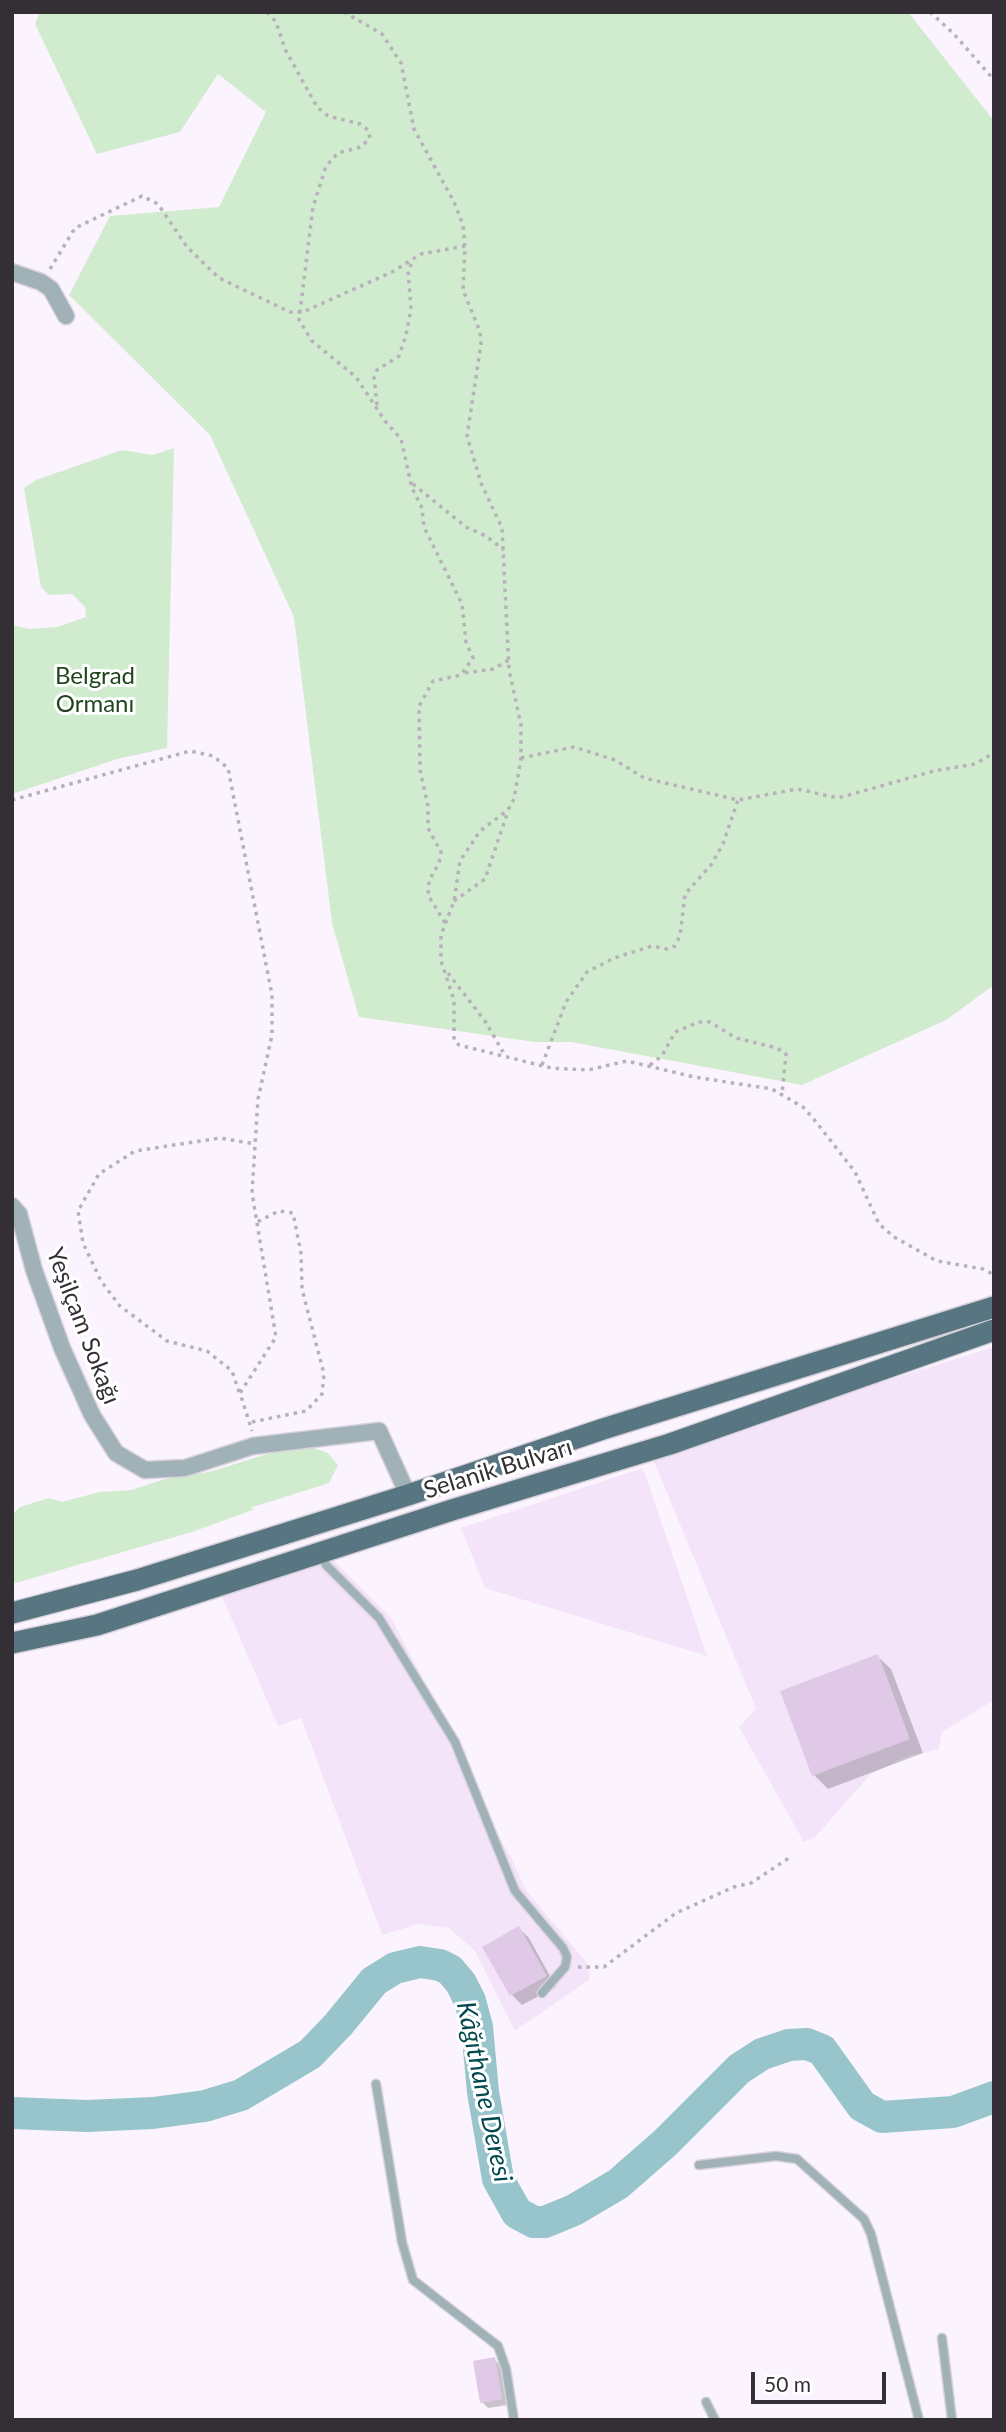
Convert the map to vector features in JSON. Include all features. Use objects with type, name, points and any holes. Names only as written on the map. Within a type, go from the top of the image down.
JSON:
[{"type":"main road","name":"Selanik Bulvarı","points":[[12,1613],[137,1580],[408,1495],[603,1429],[994,1307]]},
{"type":"main road","name":"Selanik Bulvarı","points":[[12,1643],[97,1625],[670,1444],[994,1330]]},
{"type":"street","points":[[12,272],[41,282],[51,289],[66,316]]},
{"type":"street","name":"Yeşilçam Sokağı","points":[[12,1206],[19,1214],[34,1270],[62,1348],[92,1415],[116,1453],[145,1470],[185,1468],[253,1446],[379,1431],[408,1495]]},
{"type":"lane","points":[[321,1553],[326,1565],[379,1618],[455,1742],[516,1891],[563,1948],[567,1957],[565,1967],[542,1993]]},
{"type":"lane","points":[[376,2084],[402,2242],[414,2280],[498,2346],[506,2369],[514,2420]]},
{"type":"lane","points":[[699,2165],[776,2155],[797,2159],[864,2220],[871,2234],[919,2420]]},
{"type":"lane","points":[[942,2339],[952,2420]]},
{"type":"lane","points":[[706,2402],[715,2420]]},
{"type":"path","points":[[267,12],[275,22],[285,49],[317,107],[328,116],[360,124],[368,130],[370,138],[364,146],[338,153],[326,166],[313,207],[299,320],[312,341],[356,377],[401,439],[411,482],[422,508],[424,527],[462,604],[466,642],[473,658],[463,673]]},
{"type":"path","points":[[344,12],[382,34],[401,63],[414,129],[454,202],[463,225],[463,290],[480,332],[481,344],[467,436],[481,483],[497,512],[504,550],[509,660],[521,725],[521,758],[514,799],[508,810],[493,863],[485,879],[454,901]]},
{"type":"path","points":[[930,12],[994,80]]},
{"type":"path","points":[[41,282],[75,228],[142,196],[158,204],[187,247],[219,278],[275,307],[300,312],[392,272],[414,259],[434,251],[465,246]]},
{"type":"path","points":[[377,409],[374,378],[377,370],[399,356],[406,335],[411,309],[408,270],[414,259]]},
{"type":"path","points":[[411,482],[466,527],[486,536],[504,550]]},
{"type":"path","points":[[445,923],[428,895],[429,881],[442,852],[428,828],[428,806],[420,770],[419,706],[433,681],[493,669],[509,660]]},
{"type":"path","points":[[521,758],[541,756],[574,747],[615,760],[644,778],[738,800],[797,789],[838,798],[934,771],[975,764],[994,753]]},
{"type":"path","points":[[12,800],[190,751],[213,756],[228,768],[272,995],[272,1035],[261,1076],[252,1193],[276,1338],[240,1393]]},
{"type":"path","points":[[542,1065],[566,1002],[587,972],[614,958],[652,946],[667,949],[675,946],[680,936],[685,894],[711,865],[723,844],[738,800]]},
{"type":"path","points":[[508,810],[480,831],[467,847],[457,872],[454,901],[445,923],[440,947],[454,1000],[454,1040],[459,1045],[542,1065],[588,1070],[627,1061],[694,1076],[756,1084],[782,1094],[803,1107],[826,1134],[855,1172],[879,1224],[894,1237],[937,1261],[983,1269],[994,1275]]},
{"type":"path","points":[[444,968],[485,1021],[504,1054]]},
{"type":"path","points":[[649,1065],[662,1056],[675,1032],[699,1022],[710,1022],[736,1038],[777,1048],[786,1054],[782,1094]]},
{"type":"path","points":[[253,1446],[251,1422],[232,1371],[207,1351],[167,1341],[120,1306],[101,1282],[83,1243],[78,1211],[99,1174],[135,1151],[220,1138],[255,1144]]},
{"type":"path","points":[[251,1422],[287,1417],[306,1411],[322,1394],[324,1374],[302,1289],[301,1253],[293,1213],[279,1211],[257,1222]]},
{"type":"path","points":[[565,1967],[604,1967],[676,1913],[734,1887],[751,1883],[792,1856]]},
{"type":"shaded area","points":[[994,1347],[994,1700],[942,1732],[939,1749],[908,1756],[871,1774],[815,1837],[804,1842],[739,1727],[756,1709],[651,1454]]},
{"type":"shaded area","points":[[643,1468],[707,1656],[485,1588],[461,1528]]},
{"type":"shaded area","points":[[327,1554],[391,1618],[420,1673],[465,1777],[512,1859],[526,1890],[587,1963],[590,1979],[515,2031],[475,1951],[449,1928],[418,1924],[382,1935],[301,1718],[278,1726],[220,1592]]},
{"type":"green space","points":[[40,12],[908,12],[994,121],[994,985],[946,1020],[802,1085],[571,1042],[535,1042],[359,1017],[332,923],[294,617],[210,435],[69,295],[110,216],[219,207],[266,112],[218,74],[180,132],[97,154],[35,24]]},
{"type":"green space","name":"Belgrad Ormanı","points":[[174,448],[167,748],[117,759],[12,794],[12,625],[29,629],[57,627],[86,617],[85,607],[72,594],[49,595],[41,587],[24,488],[36,480],[122,450],[153,455]]},
{"type":"green space","points":[[314,1448],[328,1453],[338,1465],[329,1483],[250,1508],[255,1509],[192,1532],[12,1584],[12,1515],[20,1507],[49,1498],[62,1502],[100,1492],[131,1490],[165,1479],[209,1472],[274,1452]]},
{"type":"building","points":[[878,1654],[910,1739],[812,1776],[780,1691]]},
{"type":"building","points":[[519,1926],[547,1976],[510,1996],[482,1947]]},
{"type":"building","points":[[495,2357],[502,2399],[480,2403],[473,2361]]},
{"type":"waterway","name":"Kâğıthane Deresi","points":[[12,2113],[87,2116],[153,2113],[205,2106],[241,2095],[310,2054],[374,1981],[395,1968],[420,1962],[440,1965],[450,1970],[461,1983],[470,2001],[477,2027],[483,2092],[498,2179],[517,2213],[534,2222],[545,2222],[574,2210],[618,2184],[665,2143],[739,2069],[762,2054],[789,2045],[807,2044],[822,2050],[862,2106],[882,2117],[953,2112],[994,2097]]}]
